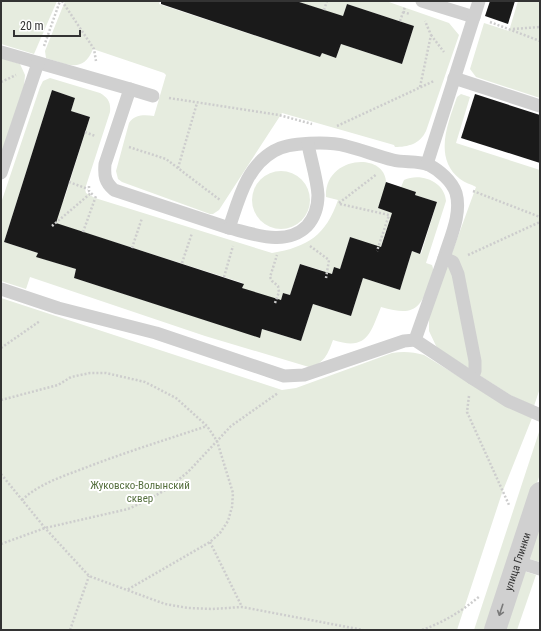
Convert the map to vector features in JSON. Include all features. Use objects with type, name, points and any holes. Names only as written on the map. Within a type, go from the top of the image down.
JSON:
[{"type":"street","name":"улица Глинки","points":[[495,630],[540,493]]},
{"type":"lane","points":[[422,1],[474,17]]},
{"type":"lane","points":[[426,164],[480,1]]},
{"type":"lane","points":[[1,52],[153,96]]},
{"type":"lane","points":[[1,173],[38,63]]},
{"type":"lane","points":[[454,78],[540,106]]},
{"type":"lane","points":[[130,89],[105,164],[104,175],[108,184],[114,190],[229,228],[280,238],[292,236],[303,230],[312,220],[317,208],[318,195],[308,144]]},
{"type":"lane","points":[[229,228],[244,185],[256,166],[275,151],[292,145],[344,145],[394,160],[426,164],[436,169],[448,180],[456,193],[457,213],[444,258],[415,340]]},
{"type":"lane","points":[[444,258],[453,262],[458,274],[475,361],[475,371],[472,378]]},
{"type":"lane","points":[[1,289],[58,308],[156,333],[284,376],[293,377],[304,375],[404,341],[415,340],[508,401],[540,416]]},
{"type":"lane","points":[[517,562],[540,569]]},
{"type":"path","points":[[61,1],[94,49]]},
{"type":"path","points":[[38,63],[61,1]]},
{"type":"path","points":[[324,10],[327,1]]},
{"type":"path","points":[[400,21],[407,1]]},
{"type":"path","points":[[403,12],[417,17]]},
{"type":"path","points":[[474,17],[512,29],[540,41]]},
{"type":"path","points":[[419,88],[431,35],[425,19]]},
{"type":"path","points":[[512,29],[540,27]]},
{"type":"path","points":[[336,126],[445,76],[454,78]]},
{"type":"path","points":[[153,96],[279,115],[315,125]]},
{"type":"path","points":[[178,168],[197,103]]},
{"type":"path","points":[[112,142],[166,159],[235,211]]},
{"type":"path","points":[[317,208],[339,203],[394,160]]},
{"type":"path","points":[[69,182],[88,189],[91,194],[103,198]]},
{"type":"path","points":[[88,189],[91,182]]},
{"type":"path","points":[[456,193],[467,190],[476,192],[540,217]]},
{"type":"path","points":[[52,226],[91,194]]},
{"type":"path","points":[[83,232],[96,196]]},
{"type":"path","points":[[339,203],[390,216],[377,252]]},
{"type":"path","points":[[132,248],[144,214]]},
{"type":"path","points":[[464,257],[540,222]]},
{"type":"path","points":[[182,263],[194,227]]},
{"type":"path","points":[[224,277],[235,242]]},
{"type":"path","points":[[307,243],[329,260],[326,278]]},
{"type":"path","points":[[275,303],[279,292],[278,286],[272,282],[270,277],[278,252]]},
{"type":"path","points":[[1,348],[58,308]]},
{"type":"path","points":[[1,400],[58,385],[71,377],[90,373],[106,373],[145,382],[161,388],[176,398],[207,426],[217,442],[233,493],[232,508],[228,521],[220,533],[210,542],[127,590]]},
{"type":"path","points":[[472,378],[467,412],[509,505]]},
{"type":"path","points":[[1,544],[45,528],[128,509],[148,500],[167,489],[188,472],[232,426],[278,392]]},
{"type":"path","points":[[22,500],[31,491],[54,480],[130,451],[207,426]]},
{"type":"path","points":[[1,474],[45,528],[89,576],[165,604],[188,608],[212,609],[242,607],[362,630]]},
{"type":"path","points":[[210,542],[242,607]]},
{"type":"path","points":[[70,630],[89,576]]},
{"type":"path","points":[[422,630],[436,625],[458,613],[480,596]]},
{"type":"green space","points":[[1,1],[57,1],[34,54],[1,44]]},
{"type":"green space","points":[[65,1],[160,1],[159,4],[320,57],[322,53],[336,58],[341,44],[402,64],[414,26],[347,4],[343,17],[296,1],[386,1],[449,23],[459,35],[426,131],[417,142],[395,147],[394,145],[282,113],[219,210],[213,214],[210,214],[122,182],[118,179],[116,171],[129,123],[134,118],[144,115],[154,116],[166,75],[164,73],[93,49],[89,57],[84,62],[74,65],[46,58],[45,51]]},
{"type":"green space","points":[[518,1],[540,1],[540,98],[476,77],[470,69],[484,23],[509,31]]},
{"type":"green space","points":[[1,58],[20,64],[25,75],[24,86],[1,155]]},
{"type":"green space","points":[[50,78],[100,93],[109,103],[110,112],[85,189],[86,193],[95,198],[272,253],[306,243],[321,231],[328,222],[338,200],[326,197],[328,184],[334,173],[343,166],[365,162],[375,165],[382,171],[386,181],[386,187],[378,208],[392,213],[379,252],[350,237],[340,269],[334,267],[330,279],[322,276],[324,271],[300,264],[290,295],[283,293],[279,305],[242,288],[243,283],[70,228],[50,225],[58,199],[64,200],[90,117],[71,111],[75,98],[52,90],[4,242],[38,253],[37,257],[76,269],[74,278],[259,337],[262,329],[301,341],[313,304],[351,316],[363,278],[400,290],[412,251],[421,254],[437,202],[415,195],[416,192],[401,187],[404,180],[418,177],[431,180],[437,184],[445,194],[446,201],[426,263],[432,265],[432,277],[421,301],[417,306],[406,311],[381,307],[374,325],[366,338],[360,342],[353,343],[344,343],[333,340],[325,358],[314,366],[309,367],[205,336],[30,277],[26,289],[1,281],[1,203],[40,87],[43,81]]},
{"type":"green space","points":[[461,94],[470,97],[456,143],[540,170],[540,388],[534,406],[512,396],[437,348],[429,331],[429,316],[476,187],[460,179],[452,171],[447,161],[445,151],[445,140],[450,118],[457,97]]},
{"type":"green space","points":[[281,171],[292,173],[305,184],[308,189],[310,200],[308,211],[297,224],[292,227],[281,229],[270,227],[257,216],[254,211],[252,200],[254,189],[265,176],[270,173]]},
{"type":"green space","name":"Жуковско-Волынский сквер","points":[[1,298],[282,390],[296,388],[392,353],[404,352],[420,354],[532,418],[502,493],[457,630],[1,630]]},
{"type":"green space","points":[[540,429],[540,474],[489,630],[474,630]]},
{"type":"green space","points":[[540,516],[540,562],[526,558]]},
{"type":"green space","points":[[521,570],[536,575],[517,630],[501,630]]},
{"type":"building","points":[[161,1],[296,1],[343,16],[347,4],[414,26],[402,64],[341,44],[336,58],[322,53],[320,57],[161,4]]},
{"type":"building","points":[[490,1],[515,1],[508,24],[485,16]]},
{"type":"building","points":[[52,90],[75,98],[71,111],[90,117],[56,223],[244,284],[242,288],[281,300],[283,293],[290,295],[300,264],[332,274],[334,267],[340,269],[350,237],[381,247],[392,213],[378,208],[386,182],[416,192],[415,195],[437,202],[420,254],[412,251],[400,290],[363,278],[351,316],[313,304],[301,341],[262,329],[260,338],[74,278],[76,269],[36,257],[38,253],[4,242]]},
{"type":"building","points":[[475,94],[540,115],[540,163],[461,138]]}]
